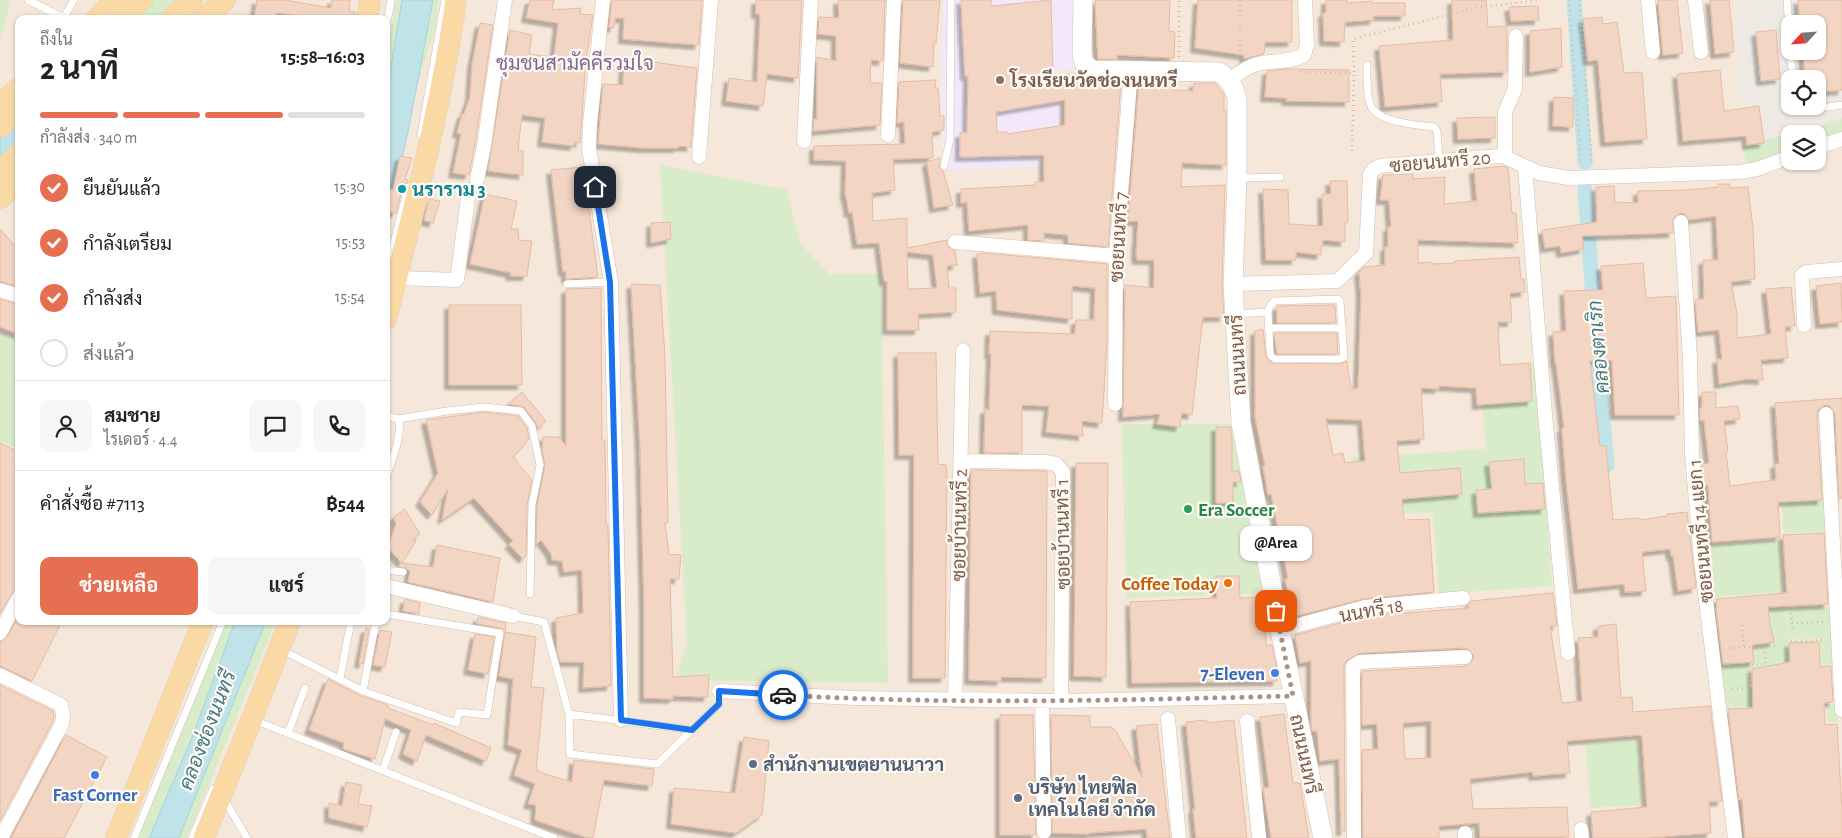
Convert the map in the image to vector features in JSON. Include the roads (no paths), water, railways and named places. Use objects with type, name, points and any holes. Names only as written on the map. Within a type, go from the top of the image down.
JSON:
[{"type":"main road","points":[[100,15],[116,0]]},
{"type":"main road","points":[[125,15],[142,0]]},
{"type":"main road","points":[[175,15],[192,0]]},
{"type":"main road","points":[[208,15],[225,0]]},
{"type":"main road","points":[[368,15],[370,0]]},
{"type":"main road","points":[[390,290],[392,276],[438,100],[456,0]]},
{"type":"main road","points":[[0,104],[15,91]]},
{"type":"main road","points":[[0,127],[15,114]]},
{"type":"main road","points":[[0,171],[15,158]]},
{"type":"main road","points":[[0,198],[15,185]]},
{"type":"main road","points":[[116,838],[201,625]]},
{"type":"main road","points":[[204,838],[220,786],[252,719],[289,625]]},
{"type":"street","points":[[392,276],[457,280],[473,185],[484,146],[505,0]]},
{"type":"street","points":[[603,0],[589,149],[610,282],[621,720]]},
{"type":"street","points":[[699,157],[711,0]]},
{"type":"street","points":[[804,141],[811,0]]},
{"type":"street","points":[[888,135],[894,0]]},
{"type":"street","points":[[1083,0],[1082,53],[1084,63],[1092,70],[1219,72],[1228,79],[1258,64],[1297,59],[1304,55],[1307,45],[1305,0]]},
{"type":"street","points":[[1648,0],[1653,52]]},
{"type":"street","points":[[1695,0],[1701,52]]},
{"type":"street","points":[[1505,157],[1505,112],[1515,89],[1516,36]]},
{"type":"street","name":"ซอยนนทรี 7","points":[[1115,404],[1116,256],[1131,70]]},
{"type":"street","name":"ถนนนนทรี","points":[[1228,79],[1235,89],[1237,99],[1238,178],[1233,284],[1241,423],[1293,696],[1323,838]]},
{"type":"street","points":[[1826,144],[1842,138]]},
{"type":"street","name":"ซอยนนทรี 20","points":[[1233,284],[1337,281],[1366,253],[1370,174],[1380,166],[1505,157],[1539,172],[1569,178],[1740,172],[1757,169],[1781,160]]},
{"type":"street","points":[[1524,167],[1568,653]]},
{"type":"street","name":"ซอยนนทรี 14 แยก 1","points":[[1681,222],[1690,358],[1692,454],[1701,560],[1735,838]]},
{"type":"street","points":[[955,242],[1116,256]]},
{"type":"street","points":[[1804,325],[1802,275],[1806,272],[1842,269]]},
{"type":"street","points":[[0,290],[15,295]]},
{"type":"street","name":"ซอยบ้านนทรี 2","points":[[955,700],[963,350]]},
{"type":"street","points":[[1826,414],[1842,710]]},
{"type":"street","name":"ซอยบ้านนทรี 1","points":[[960,461],[1045,462],[1056,464],[1063,472],[1061,701]]},
{"type":"street","points":[[390,587],[513,616]]},
{"type":"street","name":"นนทรี 18","points":[[1280,630],[1365,607],[1463,598]]},
{"type":"street","points":[[0,633],[15,605]]},
{"type":"street","points":[[1354,838],[1353,666],[1360,662],[1464,657]]},
{"type":"street","points":[[0,675],[61,705],[63,714],[62,724],[1,838]]},
{"type":"street","points":[[719,691],[854,698],[1042,701],[1293,696]]},
{"type":"street","points":[[1042,701],[1044,832]]},
{"type":"street","points":[[1168,719],[1179,838]]},
{"type":"street","points":[[1247,721],[1259,838]]},
{"type":"lane","points":[[28,0],[59,15]]},
{"type":"lane","points":[[66,15],[74,0]]},
{"type":"lane","points":[[388,15],[391,0]]},
{"type":"lane","points":[[419,142],[445,0]]},
{"type":"lane","points":[[944,166],[950,139],[951,0]]},
{"type":"lane","points":[[1787,0],[1788,15]]},
{"type":"lane","points":[[1367,65],[1372,109],[1394,121],[1434,128],[1436,130],[1439,161]]},
{"type":"lane","points":[[1826,107],[1842,105]]},
{"type":"lane","points":[[392,276],[411,178]]},
{"type":"lane","points":[[1238,178],[1280,178]]},
{"type":"lane","points":[[567,284],[610,282]]},
{"type":"lane","points":[[1337,299],[1340,301],[1344,357],[1340,360],[1275,359],[1271,356],[1270,351],[1268,312],[1274,302],[1337,299]]},
{"type":"lane","points":[[1234,314],[1268,312]]},
{"type":"lane","points":[[1268,328],[1343,328]]},
{"type":"lane","points":[[390,417],[398,419],[447,410],[484,407],[521,410],[532,426],[540,466],[532,505],[530,594]]},
{"type":"lane","points":[[390,467],[400,433],[398,419]]},
{"type":"lane","points":[[390,570],[403,572]]},
{"type":"lane","points":[[280,649],[363,691],[456,724],[459,712],[488,715],[500,633],[390,615]]},
{"type":"lane","points":[[513,616],[544,622],[569,714],[570,754],[657,764],[719,704],[719,691]]},
{"type":"lane","points":[[134,838],[221,625]]},
{"type":"lane","points":[[340,678],[350,625]]},
{"type":"lane","points":[[363,691],[375,625]]},
{"type":"lane","points":[[288,733],[305,688]]},
{"type":"lane","points":[[569,714],[692,730]]},
{"type":"lane","points":[[252,719],[554,838]]},
{"type":"lane","points":[[383,770],[396,732]]},
{"type":"lane","points":[[192,838],[220,786]]},
{"type":"lane","points":[[220,786],[247,838]]},
{"type":"water","points":[[402,0],[433,0],[409,127],[390,211],[390,73]]},
{"type":"water","points":[[15,126],[15,146],[0,159],[0,139]]},
{"type":"water","name":"คลองช่องนนทรี","points":[[234,625],[264,625],[179,838],[149,838],[193,735]]},
{"type":"waterway","name":"คลองตาเริก","points":[[1574,0],[1585,162]]},
{"type":"waterway","name":"คลองตาเริก","points":[[1585,190],[1594,311]]},
{"type":"waterway","name":"คลองตาเริก","points":[[1596,341],[1607,465]]},
{"type":"place","name":"โรงเรียนวัดช่องนนทรี","points":[[1000,80]]},
{"type":"place","name":"นราราม 3","points":[[402,189]]},
{"type":"place","name":"Era Soccer","points":[[1188,509]]},
{"type":"place","name":"Coffee Today","points":[[1228,583]]},
{"type":"place","name":"@Area","points":[[1276,611]]},
{"type":"place","name":"7-Eleven","points":[[1275,673]]},
{"type":"place","name":"สำนักงานเขตยานนาวา","points":[[753,764]]},
{"type":"place","name":"Fast Corner","points":[[95,775]]},
{"type":"place","name":"บริษัท ไทยฟิล เทคโนโลยี จำกัด","points":[[1018,798]]},
{"type":"district","name":"ชุมชนสามัคคีรวมใจ","points":[[575,63]]}]
